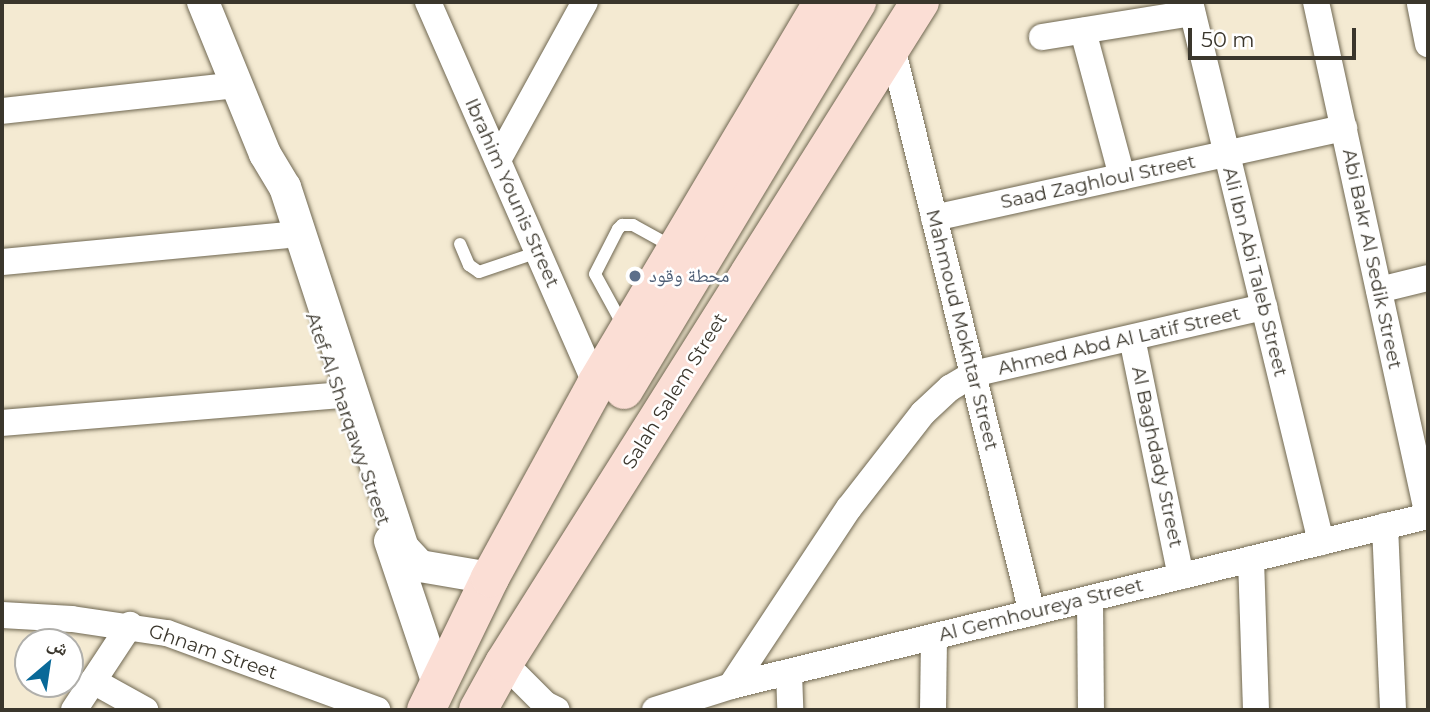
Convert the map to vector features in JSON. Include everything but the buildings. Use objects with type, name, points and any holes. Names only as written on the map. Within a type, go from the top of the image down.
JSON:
[{"type":"main road","points":[[432,697],[490,578],[596,384],[823,2]]},
{"type":"main road","points":[[588,529],[582,511],[586,496],[857,2]]},
{"type":"main road","points":[[535,496],[555,494],[566,483],[685,312],[889,2]]},
{"type":"main road","name":"Salah Salem Street","points":[[478,710],[504,663],[920,2]]},
{"type":"street","name":"Atef Al Sharqawy Street","points":[[203,2],[265,153],[285,187],[403,548],[420,566],[490,578]]},
{"type":"street","name":"Ibrahim Younis Street","points":[[428,2],[596,384]]},
{"type":"street","points":[[498,160],[585,2]]},
{"type":"street","name":"Abi Bakr Al Sedik Street","points":[[1316,2],[1428,516]]},
{"type":"street","points":[[1421,4],[1428,44]]},
{"type":"street","points":[[1042,37],[1083,31],[1191,7]]},
{"type":"street","name":"Ali Ibn Abi Taleb Street","points":[[1191,7],[1321,542]]},
{"type":"street","points":[[1083,31],[1122,177]]},
{"type":"street","name":"Mahmoud Mokhtar Street","points":[[892,47],[1032,612]]},
{"type":"street","points":[[2,111],[237,85]]},
{"type":"street","name":"Saad Zaghloul Street","points":[[934,218],[1344,128]]},
{"type":"street","name":"Atef Al Sharqawy Street","points":[[265,153],[267,174],[340,396],[432,697]]},
{"type":"street","points":[[2,262],[286,235]]},
{"type":"street","points":[[1379,290],[1428,278]]},
{"type":"street","name":"Ahmed Abd Al Latif Street","points":[[973,374],[1264,307]]},
{"type":"street","name":"Al Baghdady Street","points":[[1132,338],[1181,576]]},
{"type":"street","points":[[731,686],[849,508],[907,433],[923,413],[950,388],[973,374]]},
{"type":"street","points":[[2,423],[340,396]]},
{"type":"street","name":"Al Gemhoureya Street","points":[[655,710],[731,686],[1428,516]]},
{"type":"street","points":[[1385,526],[1393,710]]},
{"type":"street","points":[[1251,559],[1256,710]]},
{"type":"street","points":[[1090,599],[1091,710]]},
{"type":"street","name":"Ghnam Street","points":[[2,615],[130,625],[167,633],[377,710]]},
{"type":"street","points":[[74,710],[130,625]]},
{"type":"street","points":[[933,710],[934,637]]},
{"type":"street","points":[[504,663],[545,705],[557,710]]},
{"type":"street","points":[[789,672],[790,710]]},
{"type":"street","points":[[93,681],[145,710]]},
{"type":"lane","points":[[628,331],[595,274],[618,229],[622,225],[633,225],[676,249]]},
{"type":"lane","points":[[460,244],[468,265],[479,272],[538,252]]},
{"type":"place","name":"محطة وقود","points":[[635,276]]}]
